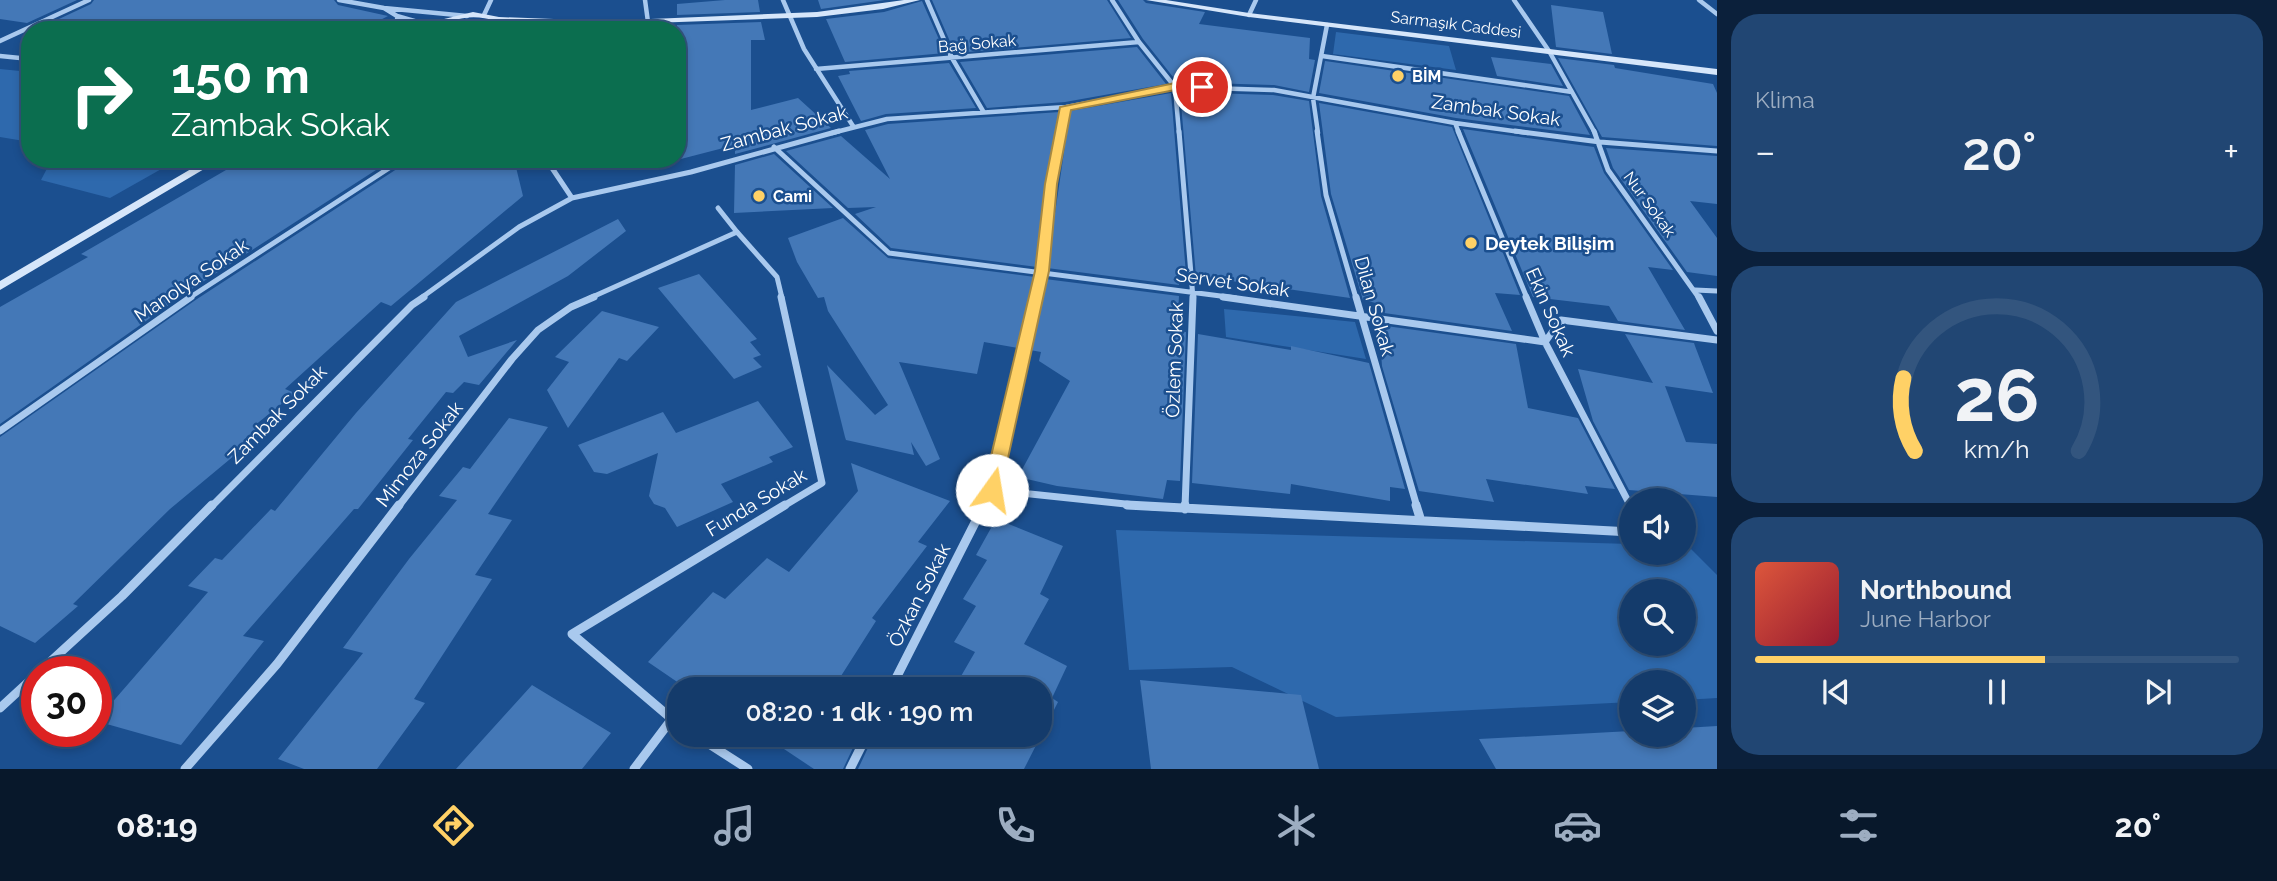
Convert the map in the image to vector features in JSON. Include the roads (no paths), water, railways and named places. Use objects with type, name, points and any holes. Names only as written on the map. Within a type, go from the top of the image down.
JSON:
[{"type":"main road","points":[[671,21],[788,16],[877,7],[916,0]]},
{"type":"main road","name":"Sarmaşık Caddesi","points":[[1150,0],[1327,25],[1717,72]]},
{"type":"main road","points":[[446,21],[484,15],[498,19],[540,21]]},
{"type":"main road","points":[[0,286],[201,168]]},
{"type":"street","points":[[43,21],[89,0]]},
{"type":"street","points":[[339,0],[384,8],[467,16]]},
{"type":"street","points":[[484,15],[491,0]]},
{"type":"street","points":[[645,0],[648,21]]},
{"type":"street","points":[[783,0],[788,16],[816,69],[853,126]]},
{"type":"street","points":[[927,0],[952,58],[983,111]]},
{"type":"street","points":[[1112,0],[1139,42],[1175,86]]},
{"type":"street","points":[[1249,15],[1256,0]]},
{"type":"street","name":"Nur Sokak","points":[[1514,0],[1549,51],[1600,142],[1608,170],[1695,290],[1717,331]]},
{"type":"street","points":[[1699,0],[1717,14]]},
{"type":"street","points":[[384,8],[412,21]]},
{"type":"street","points":[[397,16],[397,21]]},
{"type":"street","name":"Dilan Sokak","points":[[1327,25],[1313,98],[1326,195],[1421,521]]},
{"type":"street","points":[[0,41],[21,31]]},
{"type":"street","name":"Bağ Sokak","points":[[816,69],[1139,42]]},
{"type":"street","points":[[0,56],[21,58]]},
{"type":"street","points":[[1322,56],[1572,92]]},
{"type":"street","name":"Zambak Sokak","points":[[57,656],[122,596],[411,305],[519,227],[572,198],[691,172],[774,147],[887,119],[1066,107],[1175,86],[1257,89],[1455,124],[1600,142],[1717,150]]},
{"type":"street","name":"Özlem Sokak","points":[[1175,86],[1193,293],[1185,509]]},
{"type":"street","name":"Özkan Sokak","points":[[897,677],[992,490],[1042,271],[1051,184],[1066,107]]},
{"type":"street","name":"Ekin Sokak","points":[[1455,124],[1545,342],[1621,488]]},
{"type":"street","name":"Servet Sokak","points":[[774,147],[889,253],[1042,271],[1545,342]]},
{"type":"street","name":"Manolya Sokak","points":[[0,431],[208,285],[389,168]]},
{"type":"street","points":[[553,168],[572,198]]},
{"type":"street","name":"Funda Sokak","points":[[667,715],[572,634],[822,483],[777,277],[719,208]]},
{"type":"street","name":"Mimoza Sokak","points":[[185,769],[277,664],[504,370],[538,330],[571,307],[737,232]]},
{"type":"street","points":[[1695,290],[1717,291]]},
{"type":"street","points":[[1545,342],[1561,320],[1717,340]]},
{"type":"street","points":[[992,490],[1133,506],[1619,531]]},
{"type":"street","name":"Zambak Sokak","points":[[0,708],[21,689]]},
{"type":"street","points":[[634,769],[667,731]]},
{"type":"street","points":[[714,747],[748,769]]},
{"type":"street","points":[[850,769],[861,747]]},
{"type":"place","name":"BİM","points":[[1398,76]]},
{"type":"place","name":"Cami","points":[[759,196]]},
{"type":"place","name":"Deytek Bilişim","points":[[1471,243]]}]
